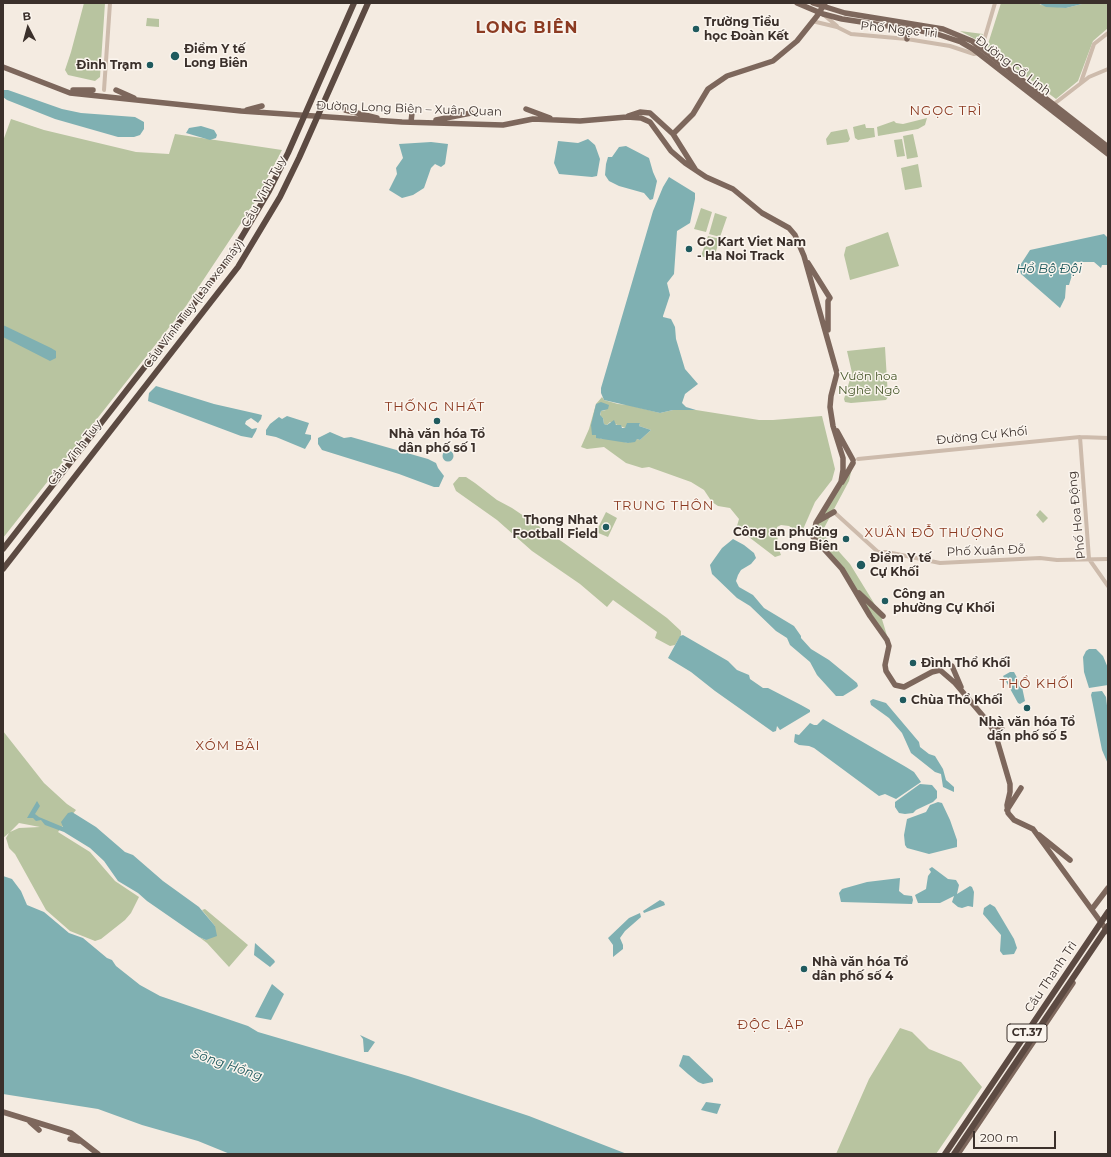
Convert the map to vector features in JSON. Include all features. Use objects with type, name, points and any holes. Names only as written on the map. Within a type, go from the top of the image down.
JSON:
[{"type":"highway","name":"Cầu Vĩnh Tuy (Làn xe máy)","points":[[3,543],[200,291],[228,252],[266,189],[285,152],[350,3]]},
{"type":"highway","name":"Cầu Vĩnh Tuy","points":[[3,549],[228,260],[269,191],[288,153],[354,3]]},
{"type":"highway","name":"Cầu Vĩnh Tuy","points":[[3,562],[210,298],[238,259],[273,201],[296,157],[363,3]]},
{"type":"highway","name":"Cầu Vĩnh Tuy (Làn xe máy)","points":[[3,569],[238,267],[277,202],[299,158],[368,3]]},
{"type":"highway","name":"Cầu Thanh Trì","points":[[945,1154],[1108,912]]},
{"type":"highway","name":"Cầu Thanh Trì","points":[[954,1154],[1108,926]]},
{"type":"main road","name":"Đường Cổ Linh","points":[[797,3],[821,13],[842,19],[951,37],[978,52],[1108,154]]},
{"type":"main road","name":"Đường Cổ Linh","points":[[813,3],[824,5],[845,13],[943,30],[964,37],[982,47],[1108,147]]},
{"type":"main road","points":[[673,134],[687,122],[708,89],[727,76],[773,61],[796,41],[821,13],[824,5]]},
{"type":"main road","points":[[907,39],[908,29]]},
{"type":"main road","name":"Đường Long Biên – Xuân Quan","points":[[3,66],[60,90],[144,101],[241,111],[411,122],[503,125],[533,119],[554,119],[590,123],[627,117],[641,118],[648,121],[671,151],[697,171],[713,181],[733,189],[752,206],[789,228],[795,235],[804,256],[837,373],[831,396],[830,407],[833,426],[844,464],[841,482],[816,523]]},
{"type":"main road","points":[[60,90],[93,90]]},
{"type":"main road","points":[[116,90],[144,101]]},
{"type":"main road","points":[[241,111],[262,106]]},
{"type":"main road","points":[[526,109],[554,119]]},
{"type":"main road","points":[[345,110],[374,116],[381,120]]},
{"type":"main road","points":[[411,122],[412,112]]},
{"type":"main road","points":[[627,117],[636,112],[647,112],[673,134],[697,171]]},
{"type":"main road","points":[[426,122],[472,114]]},
{"type":"main road","points":[[804,256],[830,298],[828,301],[828,338]]},
{"type":"main road","points":[[833,426],[855,461],[835,490]]},
{"type":"main road","points":[[834,512],[816,523],[813,537],[842,569],[870,616],[887,640],[889,646],[885,665],[886,671],[895,685],[904,687],[932,672],[940,670],[948,675],[990,723],[995,733],[1010,784],[1007,810],[1012,818],[1031,827],[1037,834],[1108,932],[958,1154]]},
{"type":"main road","points":[[854,588],[884,616]]},
{"type":"main road","points":[[952,666],[964,694]]},
{"type":"main road","points":[[990,723],[1002,729]]},
{"type":"main road","points":[[1007,810],[1021,788]]},
{"type":"main road","points":[[1037,834],[1042,836],[1070,860]]},
{"type":"main road","points":[[1092,909],[1108,888]]},
{"type":"main road","points":[[942,1154],[1108,907]]},
{"type":"main road","points":[[3,1112],[71,1133],[98,1154]]},
{"type":"main road","points":[[26,1119],[39,1130]]},
{"type":"main road","points":[[70,1139],[83,1142],[90,1154]]},
{"type":"street","points":[[104,90],[110,3]]},
{"type":"street","points":[[978,52],[982,47],[996,3]]},
{"type":"street","points":[[821,13],[837,26]]},
{"type":"street","name":"Phố Ngọc Trì","points":[[812,22],[837,26],[851,34],[907,39],[950,46],[974,54],[978,52]]},
{"type":"street","points":[[1081,83],[1094,44],[1108,33]]},
{"type":"street","points":[[1054,104],[1089,77],[1108,69]]},
{"type":"street","name":"Đường Cự Khối","points":[[855,461],[1080,437],[1108,438]]},
{"type":"street","name":"Phố Hoa Động","points":[[1080,437],[1089,559],[1108,586]]},
{"type":"street","name":"Phố Xuân Đỗ","points":[[834,512],[878,552],[888,552],[940,563],[1040,558],[1057,560],[1108,558]]},
{"type":"street","points":[[1093,564],[1095,559]]},
{"type":"green space","points":[[84,3],[105,3],[100,77],[95,81],[68,75],[65,70]]},
{"type":"green space","points":[[1001,3],[1038,3],[1041,5],[1066,8],[1086,3],[1108,3],[1108,28],[1093,41],[1078,81],[1056,99],[987,47]]},
{"type":"green space","points":[[147,18],[159,19],[159,27],[146,26]]},
{"type":"green space","points":[[960,31],[983,34],[979,41]]},
{"type":"green space","points":[[927,118],[925,125],[918,129],[878,136],[877,127],[894,121],[896,123],[903,124]]},
{"type":"green space","points":[[11,119],[44,130],[136,152],[169,154],[175,134],[282,150],[255,202],[186,306],[3,538],[3,141]]},
{"type":"green space","points":[[865,124],[866,128],[874,128],[875,137],[858,140],[855,138],[853,127]]},
{"type":"green space","points":[[847,129],[850,139],[848,142],[827,145],[826,139],[831,132]]},
{"type":"green space","points":[[913,134],[918,157],[907,159],[903,136]]},
{"type":"green space","points":[[902,139],[905,156],[897,157],[894,140]]},
{"type":"green space","points":[[918,164],[922,187],[905,190],[901,168]]},
{"type":"green space","points":[[701,208],[712,212],[706,232],[694,229]]},
{"type":"green space","points":[[715,213],[727,217],[720,237],[709,234]]},
{"type":"green space","points":[[888,232],[899,266],[850,280],[844,255],[846,247]]},
{"type":"green space","points":[[708,236],[720,239],[713,260],[701,256]]},
{"type":"green space","name":"Vườn hoa Nghè Ngô","points":[[885,347],[888,397],[886,400],[851,403],[845,402],[844,399],[852,373],[847,351]]},
{"type":"green space","points":[[602,397],[604,400],[618,404],[629,405],[660,413],[673,410],[696,410],[759,420],[822,416],[835,469],[832,480],[815,502],[801,534],[789,526],[781,525],[777,527],[778,547],[781,555],[775,557],[741,531],[737,526],[739,519],[730,508],[718,506],[712,502],[704,490],[691,482],[649,467],[642,468],[626,463],[604,447],[587,449],[581,447],[589,429],[596,404]],"holes":[[[596,408],[606,410],[601,411],[600,416],[603,418],[604,424],[607,425],[610,422],[625,428],[640,423],[639,426],[651,430],[640,440],[637,439],[628,443],[613,439],[601,439],[593,431]]]},
{"type":"green space","points":[[852,468],[849,481],[834,509],[820,519]]},
{"type":"green space","points":[[459,477],[466,477],[497,500],[512,508],[564,543],[667,618],[681,631],[681,635],[675,645],[670,646],[655,638],[657,632],[613,600],[607,607],[580,584],[532,551],[497,520],[456,491],[453,484]]},
{"type":"green space","points":[[1040,510],[1048,518],[1043,523],[1036,515]]},
{"type":"green space","name":"Thong Nhat Football Field","points":[[606,512],[617,518],[608,537],[596,532]]},
{"type":"green space","points":[[831,515],[824,528],[825,536],[850,564],[877,608],[856,589],[815,535],[816,524]]},
{"type":"green space","points":[[858,594],[881,616],[888,639]]},
{"type":"green space","points":[[3,731],[44,783],[67,804],[76,810],[58,832],[90,852],[115,881],[139,897],[131,913],[125,920],[101,939],[95,941],[70,931],[46,910],[15,854],[9,848],[6,838],[9,833],[3,838]],"holes":[[[19,823],[40,827],[19,828],[10,832]]]},
{"type":"green space","points":[[205,909],[248,945],[229,967],[207,943],[199,937],[206,940],[215,926],[202,910]]},
{"type":"green space","points":[[900,1028],[912,1032],[929,1049],[961,1062],[982,1087],[936,1154],[836,1154],[869,1079]]},
{"type":"water","points":[[1038,3],[1086,3],[1066,8],[1046,7]]},
{"type":"water","points":[[4,90],[8,90],[62,109],[81,113],[135,117],[144,122],[144,129],[140,135],[134,137],[118,137],[55,119],[7,100],[3,97]]},
{"type":"water","points":[[201,126],[214,130],[217,135],[216,138],[210,140],[186,133],[189,128]]},
{"type":"water","points":[[588,139],[595,145],[600,159],[597,176],[592,177],[559,174],[554,163],[558,141],[578,143]]},
{"type":"water","points":[[431,142],[448,144],[445,164],[441,167],[435,164],[431,168],[424,188],[413,195],[402,198],[389,190],[397,174],[396,168],[403,158],[399,144]]},
{"type":"water","points":[[626,146],[649,158],[657,181],[653,199],[650,200],[644,193],[619,186],[609,181],[605,175],[608,157],[612,157],[619,147]]},
{"type":"water","points":[[669,177],[695,193],[695,199],[690,223],[677,231],[674,274],[667,283],[670,295],[663,317],[671,319],[675,327],[676,339],[685,369],[698,384],[685,394],[682,403],[686,407],[696,410],[673,410],[660,413],[604,400],[601,393],[601,388],[653,211]]},
{"type":"water","name":"Hồ Bộ Đội","points":[[1104,234],[1108,238],[1108,265],[1102,265],[1101,268],[1094,262],[1076,262],[1069,285],[1066,285],[1065,298],[1060,308],[1021,274],[1019,267],[1030,250]]},
{"type":"water","points":[[3,325],[56,351],[56,358],[50,361],[3,337]]},
{"type":"water","points":[[156,386],[214,404],[262,415],[261,419],[258,423],[251,418],[246,421],[245,424],[252,429],[257,428],[252,438],[241,436],[148,401],[149,393]]},
{"type":"water","points":[[601,402],[609,405],[608,409],[601,411],[600,415],[603,418],[604,424],[607,425],[614,420],[616,425],[621,425],[622,428],[625,428],[627,423],[640,423],[639,426],[651,430],[640,440],[637,439],[635,442],[628,443],[596,438],[596,435],[592,435],[591,425],[596,404]]},
{"type":"water","points":[[287,416],[309,423],[305,434],[311,435],[311,439],[305,449],[276,437],[266,435],[266,430],[270,424],[279,417],[282,419]]},
{"type":"water","points":[[330,432],[344,438],[351,437],[428,459],[436,463],[444,476],[439,487],[434,487],[399,474],[322,450],[318,444],[318,438]]},
{"type":"water","points":[[448,450],[452,452],[454,456],[452,460],[448,462],[444,460],[442,456],[444,452]]},
{"type":"water","points":[[733,539],[754,553],[756,558],[751,564],[741,570],[738,575],[736,581],[739,587],[753,595],[764,608],[794,626],[801,638],[811,649],[829,660],[857,683],[858,686],[856,688],[843,696],[836,696],[817,675],[810,662],[790,645],[787,638],[776,631],[750,606],[737,598],[712,574],[710,565],[722,548]]},
{"type":"water","points":[[683,635],[728,661],[737,670],[749,675],[750,679],[763,688],[768,688],[810,710],[810,712],[780,730],[777,726],[776,731],[773,732],[691,672],[668,658],[680,636]]},
{"type":"water","points":[[1089,649],[1096,649],[1103,656],[1108,668],[1108,685],[1089,688],[1084,672],[1083,657]]},
{"type":"water","points":[[1010,672],[1014,672],[1022,687],[1025,701],[1020,704],[1003,676]]},
{"type":"water","points":[[1102,691],[1106,697],[1108,714],[1108,764],[1102,750],[1091,695],[1092,692]]},
{"type":"water","points":[[873,699],[886,703],[919,742],[920,747],[929,754],[935,756],[943,769],[946,780],[954,787],[954,792],[943,787],[941,774],[935,772],[911,753],[902,733],[889,718],[871,705],[870,701]]},
{"type":"water","points":[[823,719],[914,772],[921,782],[896,799],[885,794],[879,796],[814,748],[799,745],[794,742],[795,734],[799,735],[810,723],[817,725]]},
{"type":"water","points":[[920,784],[932,785],[937,791],[937,798],[933,802],[913,813],[899,813],[895,807],[895,802]]},
{"type":"water","points":[[37,801],[40,806],[35,814],[39,817],[63,827],[61,822],[68,813],[72,812],[96,827],[125,852],[133,855],[163,881],[199,907],[215,926],[217,936],[206,940],[199,937],[147,901],[138,893],[118,881],[104,861],[90,848],[64,832],[45,825],[41,820],[36,821],[33,818],[27,818]]},
{"type":"water","points":[[938,802],[942,803],[950,820],[957,840],[957,847],[929,854],[907,848],[905,845],[904,835],[907,819],[926,812],[930,805]]},
{"type":"water","points":[[932,867],[948,879],[956,880],[959,885],[957,894],[970,886],[972,887],[974,892],[973,907],[958,907],[952,902],[954,896],[940,903],[918,903],[915,895],[926,889],[928,876],[931,872],[929,869]]},
{"type":"water","name":"Sông Hồng","points":[[3,876],[12,879],[21,891],[27,905],[44,912],[69,933],[83,938],[107,958],[112,960],[116,966],[140,985],[160,996],[248,1026],[258,1032],[408,1076],[529,1116],[627,1154],[230,1154],[198,1141],[142,1125],[98,1109],[3,1094]]},
{"type":"water","points":[[900,878],[899,891],[904,895],[912,896],[912,904],[841,902],[839,893],[842,889],[867,882]]},
{"type":"water","points":[[660,900],[664,902],[665,905],[644,913],[643,911]]},
{"type":"water","points":[[990,904],[995,907],[1014,939],[1017,948],[1014,954],[1003,955],[1000,951],[1001,935],[983,914],[984,908]]},
{"type":"water","points":[[640,913],[641,917],[625,931],[620,938],[623,949],[613,957],[613,945],[608,938],[629,918]]},
{"type":"water","points":[[255,943],[274,960],[275,962],[270,967],[254,955]]},
{"type":"water","points":[[272,984],[284,994],[271,1020],[255,1017]]},
{"type":"water","points":[[360,1035],[375,1042],[368,1052],[364,1052],[363,1039]]},
{"type":"water","points":[[683,1055],[689,1056],[713,1079],[713,1082],[703,1084],[698,1082],[679,1066]]},
{"type":"water","points":[[706,1102],[721,1104],[717,1114],[701,1110]]},
{"type":"place","name":"Trường Tiểu học Đoàn Kết","points":[[696,29]]},
{"type":"place","name":"Điểm Y tế Long Biên","points":[[175,56]]},
{"type":"place","name":"Đình Trạm","points":[[150,65]]},
{"type":"place","name":"Go Kart Viet Nam - Ha Noi Track","points":[[689,249]]},
{"type":"place","name":"Nhà văn hóa Tổ dân phố số 1","points":[[437,421]]},
{"type":"place","name":"Thong Nhat Football Field","points":[[606,527]]},
{"type":"place","name":"Công an phường Long Biên","points":[[846,539]]},
{"type":"place","name":"Điểm Y tế Cự Khối","points":[[861,565]]},
{"type":"place","name":"Công an phường Cự Khối","points":[[885,601]]},
{"type":"place","name":"Đình Thổ Khối","points":[[913,663]]},
{"type":"place","name":"Chùa Thổ Khối","points":[[903,700]]},
{"type":"place","name":"Nhà văn hóa Tổ dấn phố số 5","points":[[1027,708]]},
{"type":"place","name":"Nhà văn hóa Tổ dân phố số 4","points":[[804,969]]},
{"type":"district","name":"LONG BIÊN","points":[[527,28]]},
{"type":"district","name":"NGỌC TRÌ","points":[[946,111]]},
{"type":"district","name":"THỐNG NHẤT","points":[[435,407]]},
{"type":"district","name":"TRUNG THÔN","points":[[664,506]]},
{"type":"district","name":"XUÂN ĐỖ THƯỢNG","points":[[935,533]]},
{"type":"district","name":"THỔ KHỐI","points":[[1037,684]]},
{"type":"district","name":"XÓM BÃI","points":[[228,746]]},
{"type":"district","name":"ĐỘC LẬP","points":[[771,1025]]}]
